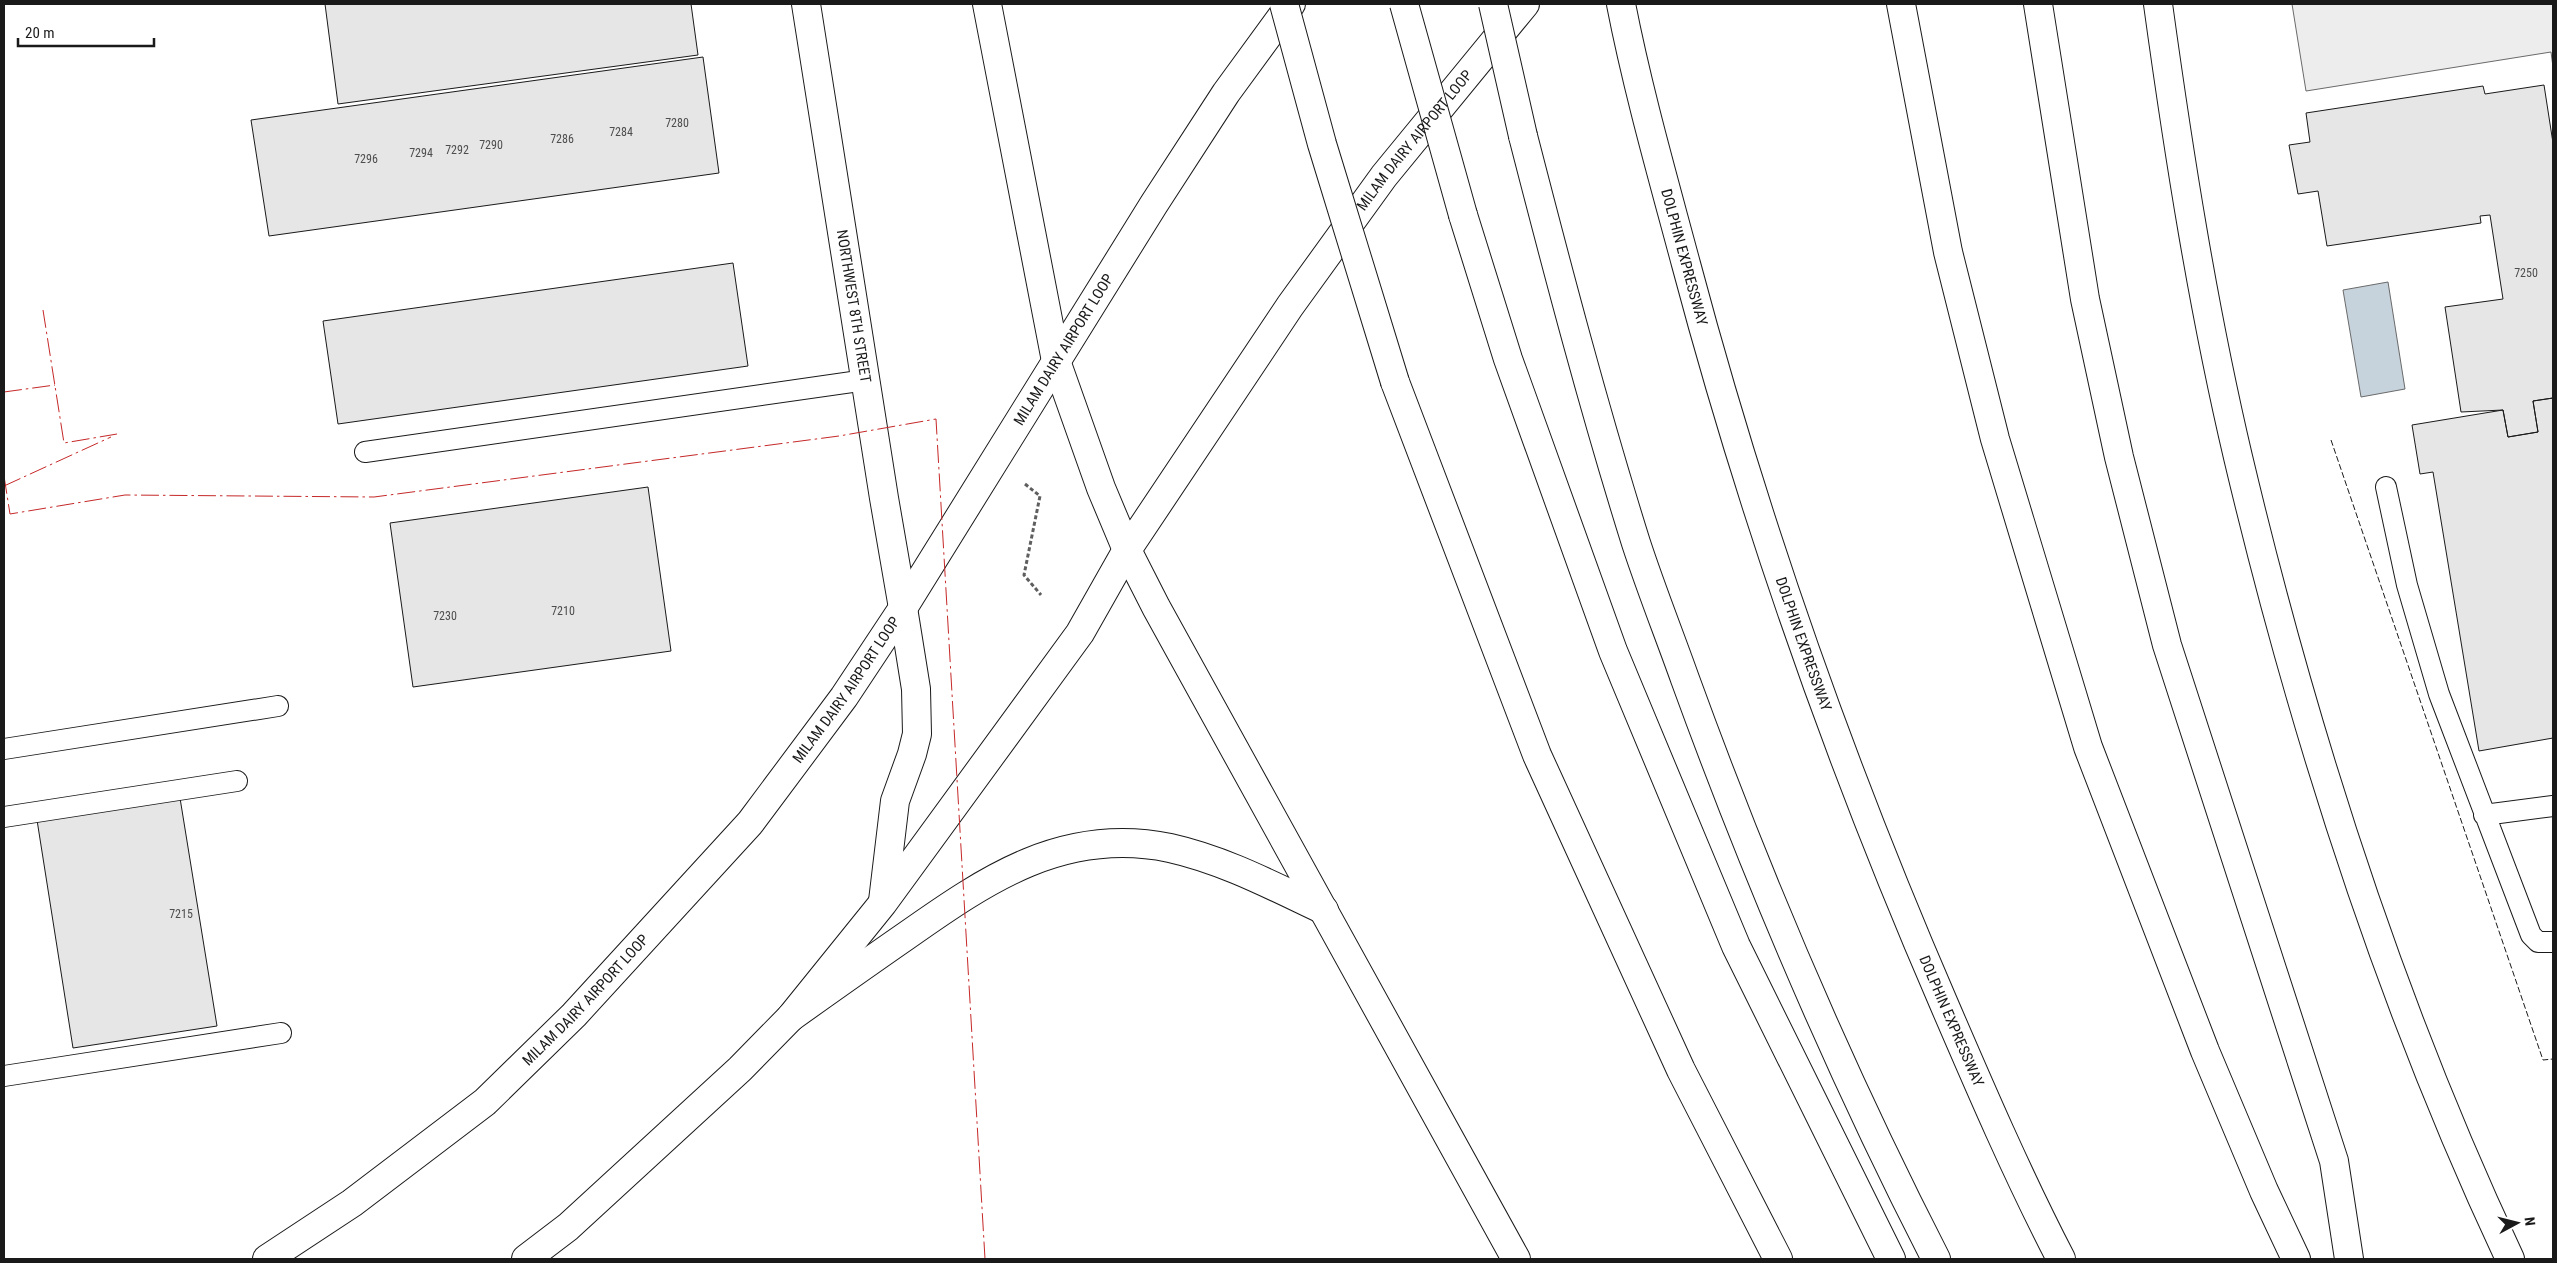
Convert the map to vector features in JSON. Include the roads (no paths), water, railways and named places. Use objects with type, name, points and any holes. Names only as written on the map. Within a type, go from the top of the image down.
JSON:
[{"type":"main road","name":"NORTHWEST 8TH STREET","points":[[806,4],[916,689],[917,734],[895,801],[883,903]]},
{"type":"main road","points":[[987,4],[1056,361],[1082,438],[1127,550],[1516,1259]]},
{"type":"main road","points":[[1284,4],[1322,144],[1395,382],[1537,755],[1681,1070],[1778,1259]]},
{"type":"main road","name":"MILAM DAIRY AIRPORT LOOP","points":[[268,1259],[352,1203],[485,1102],[574,1015],[750,823],[844,697],[904,608],[1056,361],[1226,93],[1291,4]]},
{"type":"main road","points":[[1404,4],[1463,215],[1508,358],[1613,650],[1736,946],[1891,1259]]},
{"type":"main road","points":[[1493,4],[1523,136],[1573,330],[1634,535],[1711,749],[1785,938],[1900,1189],[1936,1259]]},
{"type":"main road","name":"MILAM DAIRY AIRPORT LOOP","points":[[526,1259],[568,1228],[685,1122],[791,1017],[883,903],[1080,633],[1127,550],[1290,306],[1378,184],[1525,4]]},
{"type":"main road","points":[[1901,4],[1955,280],[1995,439],[2088,747],[2205,1051],[2264,1191],[2296,1259]]},
{"type":"main road","points":[[2038,4],[2085,299],[2119,457],[2167,645],[2334,1161],[2349,1259]]},
{"type":"main road","points":[[2158,4],[2176,133],[2205,296],[2238,456],[2279,616],[2325,776],[2377,934],[2437,1090],[2510,1259]]},
{"type":"main road","name":"DOLPHIN EXPRESSWAY","points":[[1623,14],[1704,331],[1750,485],[1801,638],[1856,791],[1914,934],[1973,1071],[2061,1259]]},
{"type":"main road","points":[[791,1017],[971,890],[1016,866],[1068,849],[1122,843],[1169,848],[1232,867],[1324,910]]},
{"type":"lane","points":[[365,452],[866,380]]},
{"type":"lane","points":[[2386,487],[2406,585],[2439,694],[2531,935],[2538,942],[2553,942]]},
{"type":"lane","points":[[4,749],[278,706]]},
{"type":"lane","points":[[4,817],[237,781]]},
{"type":"lane","points":[[2484,815],[2553,806]]},
{"type":"lane","points":[[4,1076],[281,1033]]}]
